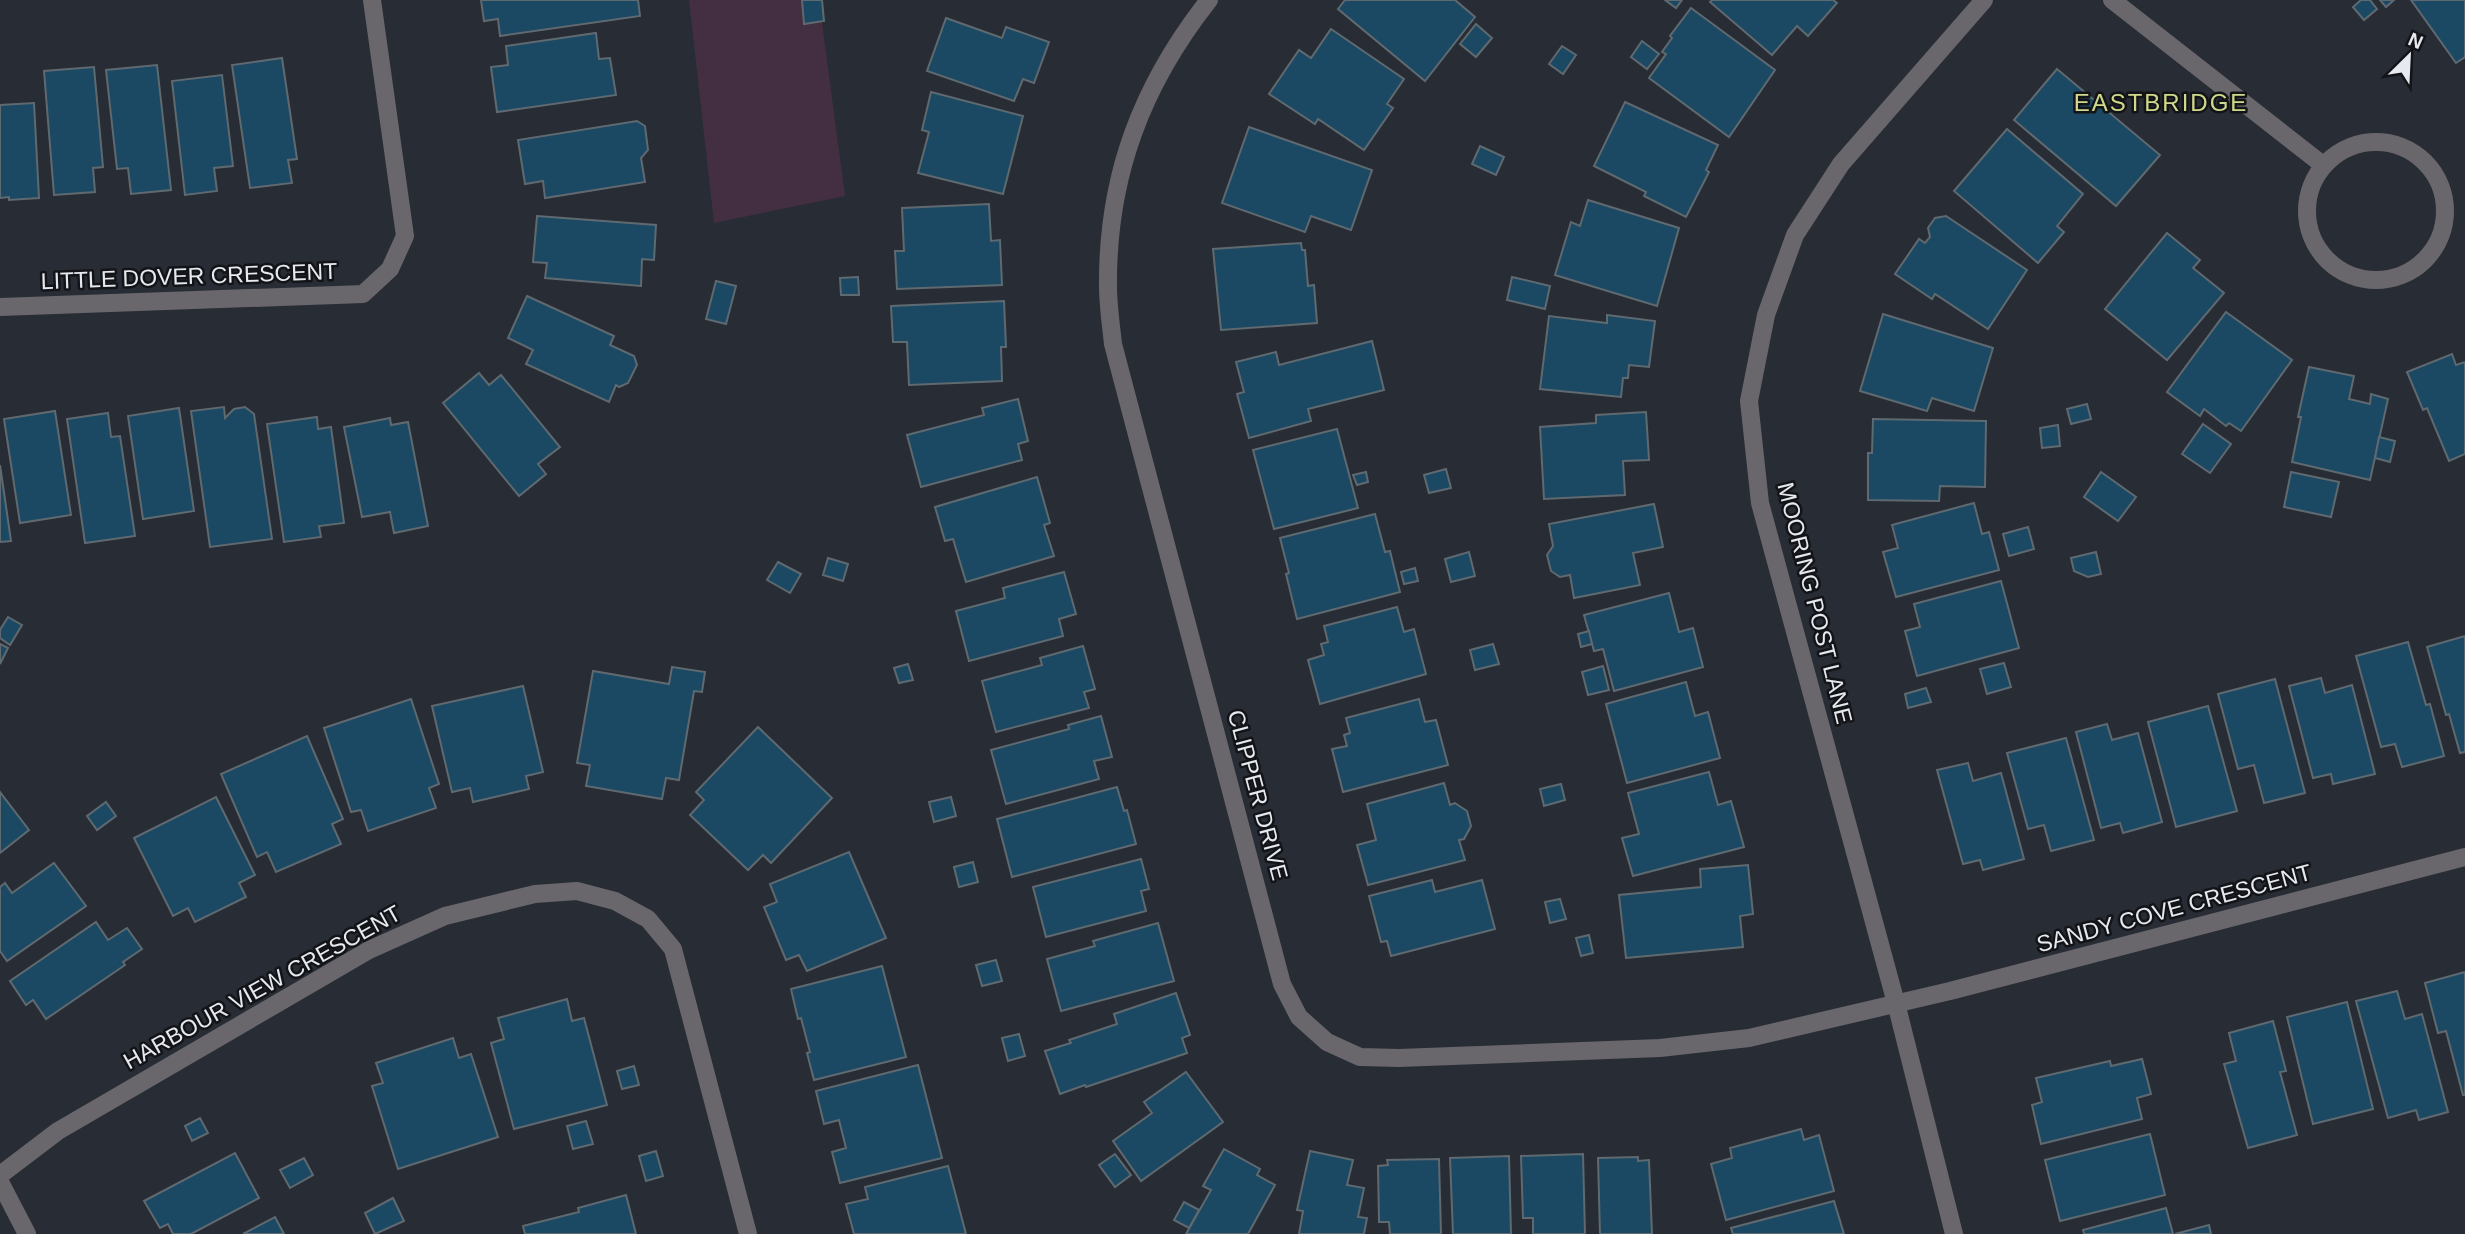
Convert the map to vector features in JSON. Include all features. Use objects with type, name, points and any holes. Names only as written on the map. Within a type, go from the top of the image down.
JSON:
[{"type":"street","name":"LITTLE DOVER CRESCENT","points":[[0,307],[363,294],[390,269],[405,236],[372,0]]},
{"type":"street","name":"CLIPPER DRIVE","points":[[1209,0],[1190,24],[1164,66],[1141,112],[1120,170],[1110,233],[1108,287],[1117,357],[1282,984],[1299,1017],[1327,1042],[1360,1057],[1399,1058],[1660,1048],[1749,1038],[1895,1003]]},
{"type":"street","name":"MOORING POST LANE","points":[[1954,1234],[1895,1003],[1760,503],[1749,401],[1766,315],[1795,235],[1841,164],[1984,0]]},
{"type":"street","points":[[2112,0],[2323,165]]},
{"type":"street","points":[[2379,141],[2402,147],[2426,162],[2440,182],[2446,206],[2439,243],[2424,262],[2395,279],[2370,281],[2347,275],[2326,261],[2312,242],[2306,210],[2310,186],[2323,165],[2355,144],[2379,141]]},
{"type":"street","name":"SANDY COVE CRESCENT","points":[[1895,1003],[1963,988],[2465,857]]},
{"type":"street","name":"HARBOUR VIEW CRESCENT","points":[[0,1175],[58,1131],[369,950],[444,915],[535,894],[577,891],[615,901],[648,919],[673,949],[748,1234]]},
{"type":"street","points":[[0,1182],[27,1234]]},
{"type":"shaded area","points":[[689,0],[819,0],[845,196],[714,223]]},
{"type":"building","points":[[481,0],[638,0],[640,16],[500,36],[498,19],[484,21]]},
{"type":"building","points":[[802,0],[822,0],[824,21],[804,24]]},
{"type":"building","points":[[1345,0],[1455,0],[1475,17],[1425,81],[1338,9]]},
{"type":"building","points":[[1665,0],[1682,0],[1676,8]]},
{"type":"building","points":[[1833,0],[1837,3],[1808,36],[1797,26],[1772,55],[1710,2]]},
{"type":"building","points":[[2361,0],[2370,0],[2377,9],[2364,20],[2353,7]]},
{"type":"building","points":[[2380,0],[2394,0],[2386,7]]},
{"type":"building","points":[[2411,0],[2465,0],[2465,57],[2456,63]]},
{"type":"building","points":[[1691,8],[1775,70],[1729,137],[1649,78],[1666,54],[1662,52],[1672,38],[1670,36]]},
{"type":"building","points":[[946,18],[1002,38],[1006,27],[1049,42],[1034,83],[1023,79],[1014,101],[927,71]]},
{"type":"building","points":[[1476,24],[1492,38],[1476,57],[1460,44]]},
{"type":"building","points":[[1331,29],[1404,79],[1387,104],[1393,108],[1364,150],[1318,119],[1315,124],[1269,94],[1299,50],[1311,58]]},
{"type":"building","points":[[596,33],[599,59],[610,58],[616,95],[497,112],[491,67],[508,65],[506,46]]},
{"type":"building","points":[[1642,41],[1659,54],[1647,69],[1631,57]]},
{"type":"building","points":[[1562,46],[1576,55],[1563,74],[1549,64]]},
{"type":"building","points":[[282,58],[297,159],[288,160],[292,183],[250,188],[232,65]]},
{"type":"building","points":[[157,65],[171,190],[131,194],[128,168],[117,169],[106,70]]},
{"type":"building","points":[[94,67],[103,167],[93,168],[95,192],[54,195],[44,71]]},
{"type":"building","points":[[2057,69],[2160,155],[2116,206],[2014,120]]},
{"type":"building","points":[[222,75],[233,166],[214,168],[217,191],[185,195],[172,81]]},
{"type":"building","points":[[931,92],[1023,116],[1003,194],[918,173],[929,132],[922,130]]},
{"type":"building","points":[[1625,102],[1718,145],[1706,170],[1709,172],[1686,217],[1644,196],[1646,192],[1594,166]]},
{"type":"building","points":[[34,103],[39,198],[0,198],[0,105]]},
{"type":"building","points":[[637,121],[645,126],[648,150],[641,158],[645,182],[545,198],[543,181],[525,184],[518,140]]},
{"type":"building","points":[[1249,127],[1372,170],[1351,230],[1311,216],[1305,232],[1222,203]]},
{"type":"building","points":[[2007,129],[2083,194],[2057,226],[2064,232],[2038,263],[1954,191]]},
{"type":"building","points":[[1480,146],[1504,157],[1496,175],[1472,164]]},
{"type":"building","points":[[1588,200],[1679,228],[1657,306],[1555,275],[1571,222],[1580,226]]},
{"type":"building","points":[[989,204],[991,241],[1000,240],[1002,285],[897,289],[895,251],[904,251],[902,208]]},
{"type":"building","points":[[537,216],[656,225],[654,260],[642,259],[641,286],[545,278],[547,263],[533,262]]},
{"type":"building","points":[[1946,216],[2027,270],[1988,329],[1935,294],[1932,299],[1895,274],[1919,239],[1925,243],[1930,237],[1928,228],[1935,218]]},
{"type":"building","points":[[2167,233],[2200,260],[2193,268],[2224,293],[2167,360],[2105,309]]},
{"type":"building","points":[[1301,243],[1302,250],[1305,250],[1308,286],[1314,285],[1317,323],[1221,330],[1213,249]]},
{"type":"building","points":[[858,277],[859,295],[841,295],[840,278]]},
{"type":"building","points":[[1512,277],[1550,286],[1545,309],[1507,300]]},
{"type":"building","points":[[716,281],[736,286],[726,324],[706,319]]},
{"type":"building","points":[[527,296],[614,336],[610,345],[634,356],[637,365],[628,383],[619,387],[616,385],[609,402],[526,364],[533,350],[508,338]]},
{"type":"building","points":[[1004,301],[1006,347],[1001,347],[1002,381],[909,385],[907,342],[893,342],[891,306]]},
{"type":"building","points":[[2226,312],[2292,360],[2241,431],[2229,423],[2226,426],[2204,409],[2200,416],[2167,392]]},
{"type":"building","points":[[1883,314],[1993,348],[1974,411],[1932,398],[1927,411],[1860,391]]},
{"type":"building","points":[[1607,315],[1655,321],[1649,367],[1629,365],[1628,378],[1623,378],[1621,397],[1540,389],[1549,316],[1607,323]]},
{"type":"building","points":[[1372,341],[1384,390],[1308,409],[1311,421],[1249,438],[1237,394],[1244,392],[1236,362],[1276,352],[1279,365]]},
{"type":"building","points":[[2452,354],[2456,365],[2465,362],[2465,454],[2449,461],[2427,408],[2423,410],[2407,372]]},
{"type":"building","points":[[2309,367],[2354,376],[2349,399],[2370,404],[2371,394],[2388,399],[2370,480],[2292,462]]},
{"type":"building","points":[[479,373],[489,385],[501,375],[560,447],[538,464],[546,474],[519,496],[443,403]]},
{"type":"building","points":[[1018,399],[1028,441],[1018,444],[1022,460],[921,487],[907,435],[984,415],[982,408]]},
{"type":"building","points":[[2087,404],[2091,419],[2071,424],[2067,409]]},
{"type":"building","points":[[224,407],[225,418],[234,409],[245,407],[254,414],[272,539],[210,547],[191,411]]},
{"type":"building","points":[[179,408],[194,511],[143,519],[128,416]]},
{"type":"building","points":[[55,411],[71,515],[20,523],[4,419]]},
{"type":"building","points":[[1646,412],[1649,460],[1623,461],[1625,495],[1544,499],[1540,427],[1596,423],[1596,415]]},
{"type":"building","points":[[108,413],[111,437],[120,436],[135,536],[85,543],[67,419]]},
{"type":"building","points":[[317,417],[318,429],[331,427],[344,523],[319,526],[321,537],[284,542],[267,424]]},
{"type":"building","points":[[390,418],[391,425],[408,422],[428,526],[394,533],[390,512],[362,517],[344,427]]},
{"type":"building","points":[[1873,419],[1986,421],[1985,487],[1940,486],[1939,501],[1868,500],[1868,453],[1872,453]]},
{"type":"building","points":[[2203,424],[2231,444],[2210,473],[2182,454]]},
{"type":"building","points":[[2058,425],[2060,446],[2042,448],[2040,428]]},
{"type":"building","points":[[1337,429],[1358,508],[1274,529],[1253,450]]},
{"type":"building","points":[[2379,437],[2395,441],[2390,462],[2375,458]]},
{"type":"building","points":[[0,465],[11,541],[0,542]]},
{"type":"building","points":[[1446,469],[1451,488],[1429,493],[1424,475]]},
{"type":"building","points":[[1366,472],[1368,482],[1357,485],[1353,475]]},
{"type":"building","points":[[2101,472],[2136,497],[2118,521],[2084,497]]},
{"type":"building","points":[[2291,472],[2339,482],[2331,517],[2284,507]]},
{"type":"building","points":[[1037,477],[1050,523],[1044,525],[1054,556],[966,582],[953,539],[945,541],[935,507]]},
{"type":"building","points":[[1974,503],[1982,534],[1989,532],[1999,570],[1896,597],[1883,552],[1898,548],[1892,525]]},
{"type":"building","points":[[1654,504],[1663,547],[1633,553],[1640,585],[1574,598],[1570,575],[1560,577],[1551,571],[1547,555],[1553,546],[1549,524]]},
{"type":"building","points":[[1375,514],[1385,552],[1390,551],[1400,592],[1297,619],[1280,538]]},
{"type":"building","points":[[2028,527],[2034,549],[2009,556],[2003,534]]},
{"type":"building","points":[[1469,552],[1475,576],[1451,582],[1445,559]]},
{"type":"building","points":[[2096,552],[2101,574],[2088,577],[2074,571],[2071,558]]},
{"type":"building","points":[[828,558],[848,564],[843,581],[823,575]]},
{"type":"building","points":[[778,562],[801,574],[790,593],[767,580]]},
{"type":"building","points":[[1415,568],[1418,581],[1404,584],[1401,572]]},
{"type":"building","points":[[1064,572],[1076,614],[1059,619],[1063,636],[969,661],[956,611],[1005,598],[1003,588]]},
{"type":"building","points":[[2001,581],[2019,648],[1917,676],[1905,631],[1920,627],[1914,604]]},
{"type":"building","points":[[1669,593],[1679,632],[1693,628],[1703,667],[1614,691],[1603,649],[1594,651],[1584,615]]},
{"type":"building","points":[[1397,607],[1404,632],[1414,629],[1426,674],[1320,704],[1308,660],[1324,655],[1321,644],[1328,642],[1324,626]]},
{"type":"building","points":[[8,617],[22,625],[10,645],[0,638],[0,630]]},
{"type":"building","points":[[1589,631],[1592,644],[1581,647],[1578,634]]},
{"type":"building","points":[[2465,636],[2465,752],[2460,753],[2427,647]]},
{"type":"building","points":[[2408,642],[2426,705],[2430,704],[2444,756],[2402,767],[2395,744],[2381,747],[2356,656]]},
{"type":"building","points":[[0,644],[8,648],[0,664]]},
{"type":"building","points":[[1493,644],[1499,664],[1475,670],[1470,650]]},
{"type":"building","points":[[1083,646],[1095,689],[1084,692],[1089,708],[996,732],[982,681],[1042,665],[1040,658]]},
{"type":"building","points":[[2004,663],[2011,687],[1987,694],[1980,669]]},
{"type":"building","points":[[908,664],[913,680],[899,683],[894,668]]},
{"type":"building","points":[[1603,666],[1609,690],[1588,695],[1582,672]]},
{"type":"building","points":[[672,667],[705,672],[702,692],[694,691],[679,780],[666,778],[662,799],[586,786],[590,765],[577,763],[593,671],[669,684]]},
{"type":"building","points":[[2321,678],[2325,693],[2352,685],[2375,774],[2333,784],[2331,774],[2313,778],[2289,686]]},
{"type":"building","points":[[2275,679],[2305,793],[2264,803],[2254,765],[2238,769],[2218,694]]},
{"type":"building","points":[[1686,682],[1695,716],[1708,712],[1720,758],[1627,783],[1606,704]]},
{"type":"building","points":[[523,686],[543,772],[526,776],[529,789],[473,802],[470,788],[452,792],[432,706]]},
{"type":"building","points":[[1926,688],[1931,702],[1908,708],[1905,694]]},
{"type":"building","points":[[411,699],[439,784],[429,788],[436,808],[368,831],[361,810],[351,812],[324,728]]},
{"type":"building","points":[[1419,699],[1425,722],[1436,720],[1448,765],[1343,792],[1332,749],[1347,746],[1344,735],[1350,733],[1346,718]]},
{"type":"building","points":[[2208,706],[2237,811],[2176,827],[2148,722]]},
{"type":"building","points":[[1101,716],[1112,757],[1094,761],[1099,779],[1006,804],[991,750],[1069,729],[1068,725]]},
{"type":"building","points":[[2107,724],[2112,740],[2138,733],[2162,822],[2123,833],[2120,823],[2101,828],[2076,732]]},
{"type":"building","points":[[758,727],[832,798],[771,863],[763,855],[748,870],[690,815],[704,800],[696,792]]},
{"type":"building","points":[[307,736],[343,819],[332,824],[341,844],[276,872],[267,852],[257,857],[221,774]]},
{"type":"building","points":[[2066,738],[2094,840],[2051,851],[2044,825],[2028,829],[2007,753]]},
{"type":"building","points":[[1968,763],[1973,781],[2001,773],[2024,859],[1983,870],[1980,860],[1963,864],[1937,770]]},
{"type":"building","points":[[1709,772],[1718,805],[1731,801],[1744,847],[1633,876],[1622,838],[1639,834],[1628,793]]},
{"type":"building","points":[[1444,783],[1450,805],[1455,803],[1467,811],[1471,826],[1464,839],[1459,840],[1465,860],[1368,885],[1357,845],[1376,840],[1367,804]]},
{"type":"building","points":[[1561,784],[1565,800],[1544,806],[1540,789]]},
{"type":"building","points":[[1117,787],[1124,811],[1127,810],[1136,844],[1012,877],[997,819]]},
{"type":"building","points":[[0,792],[29,830],[0,853]]},
{"type":"building","points":[[216,797],[255,875],[239,883],[246,897],[195,922],[188,908],[173,916],[134,838]]},
{"type":"building","points":[[951,797],[956,816],[934,822],[929,802]]},
{"type":"building","points":[[106,802],[116,816],[97,830],[87,816]]},
{"type":"building","points":[[849,852],[886,938],[807,971],[799,955],[786,960],[764,907],[777,902],[770,884]]},
{"type":"building","points":[[1141,859],[1149,889],[1141,891],[1146,911],[1046,937],[1033,887]]},
{"type":"building","points":[[973,862],[978,882],[959,887],[954,867]]},
{"type":"building","points":[[54,863],[86,906],[7,961],[0,951],[0,887],[5,883],[12,893]]},
{"type":"building","points":[[1748,865],[1753,914],[1740,916],[1743,947],[1626,958],[1619,895],[1701,887],[1700,869]]},
{"type":"building","points":[[1432,880],[1435,892],[1482,880],[1495,929],[1391,956],[1387,941],[1381,942],[1369,896]]},
{"type":"building","points":[[1560,899],[1566,919],[1550,923],[1545,902]]},
{"type":"building","points":[[96,922],[108,940],[127,928],[142,949],[123,962],[125,965],[46,1019],[33,1000],[26,1005],[10,981]]},
{"type":"building","points":[[1158,923],[1174,981],[1061,1011],[1047,959],[1095,946],[1093,941]]},
{"type":"building","points":[[1589,935],[1593,953],[1581,956],[1576,938]]},
{"type":"building","points":[[996,960],[1002,981],[982,986],[976,965]]},
{"type":"building","points":[[882,966],[906,1057],[814,1080],[807,1053],[810,1052],[791,989]]},
{"type":"building","points":[[2465,972],[2463,1095],[2446,1031],[2438,1033],[2425,983]]},
{"type":"building","points":[[2397,991],[2405,1019],[2422,1014],[2448,1112],[2419,1120],[2416,1110],[2388,1118],[2356,1001]]},
{"type":"building","points":[[1176,993],[1190,1035],[1182,1038],[1187,1053],[1060,1094],[1045,1051],[1117,1024],[1114,1014]]},
{"type":"building","points":[[567,999],[572,1021],[584,1018],[607,1105],[514,1129],[491,1043],[504,1039],[498,1018]]},
{"type":"building","points":[[2347,1002],[2373,1109],[2313,1124],[2287,1017]]},
{"type":"building","points":[[2273,1021],[2286,1071],[2280,1072],[2297,1135],[2248,1148],[2224,1064],[2236,1061],[2229,1033]]},
{"type":"building","points":[[1019,1034],[1025,1056],[1008,1061],[1002,1038]]},
{"type":"building","points":[[453,1038],[459,1058],[471,1054],[498,1137],[398,1169],[372,1086],[383,1083],[376,1063]]},
{"type":"building","points":[[2142,1059],[2151,1094],[2137,1098],[2142,1119],[2041,1144],[2032,1105],[2042,1102],[2036,1078],[2110,1061],[2111,1066]]},
{"type":"building","points":[[918,1065],[942,1158],[840,1183],[832,1152],[846,1148],[839,1120],[824,1124],[816,1091]]},
{"type":"building","points":[[634,1066],[639,1085],[622,1089],[617,1071]]},
{"type":"building","points":[[1186,1072],[1223,1122],[1141,1181],[1113,1141],[1152,1113],[1144,1102]]},
{"type":"building","points":[[200,1118],[208,1133],[192,1141],[185,1126]]},
{"type":"building","points":[[586,1121],[593,1144],[573,1149],[567,1126]]},
{"type":"building","points":[[1801,1129],[1804,1140],[1819,1135],[1834,1191],[1726,1220],[1711,1164],[1732,1158],[1730,1148]]},
{"type":"building","points":[[2150,1134],[2165,1195],[2060,1221],[2045,1160]]},
{"type":"building","points":[[1224,1149],[1260,1169],[1257,1175],[1275,1185],[1248,1234],[1186,1234],[1211,1190],[1203,1186]]},
{"type":"building","points":[[656,1151],[663,1176],[646,1181],[639,1156]]},
{"type":"building","points":[[1310,1151],[1353,1160],[1347,1185],[1364,1188],[1358,1217],[1367,1218],[1364,1234],[1299,1234],[1303,1211],[1297,1210]]},
{"type":"building","points":[[235,1153],[259,1198],[191,1234],[173,1234],[168,1224],[160,1228],[144,1201]]},
{"type":"building","points":[[1115,1154],[1131,1175],[1115,1187],[1099,1165]]},
{"type":"building","points":[[1583,1154],[1585,1234],[1533,1234],[1533,1218],[1523,1218],[1521,1156]]},
{"type":"building","points":[[1509,1156],[1511,1234],[1453,1234],[1450,1158]]},
{"type":"building","points":[[1638,1157],[1638,1161],[1649,1160],[1652,1234],[1600,1234],[1598,1158]]},
{"type":"building","points":[[304,1158],[313,1175],[290,1188],[280,1170]]},
{"type":"building","points":[[1439,1159],[1441,1234],[1390,1234],[1389,1222],[1379,1222],[1378,1166],[1388,1165],[1387,1160]]},
{"type":"building","points":[[948,1166],[966,1234],[854,1234],[846,1204],[868,1199],[865,1187]]},
{"type":"building","points":[[626,1195],[636,1234],[525,1234],[523,1226],[579,1212],[578,1208]]},
{"type":"building","points":[[393,1198],[404,1221],[375,1234],[365,1213]]},
{"type":"building","points":[[1834,1201],[1844,1234],[1733,1234],[1731,1228]]},
{"type":"building","points":[[1184,1202],[1199,1210],[1189,1228],[1174,1220]]},
{"type":"building","points":[[2166,1208],[2173,1234],[2084,1234],[2083,1230]]},
{"type":"building","points":[[275,1217],[284,1234],[243,1234]]},
{"type":"building","points":[[2209,1225],[2211,1234],[2175,1234]]},
{"type":"district","name":"EASTBRIDGE","points":[[2161,102]]}]
